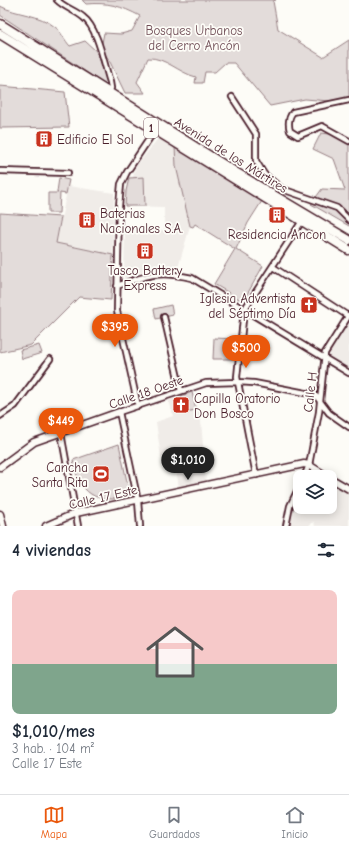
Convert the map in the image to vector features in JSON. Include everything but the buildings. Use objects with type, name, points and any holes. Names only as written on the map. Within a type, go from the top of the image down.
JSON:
[{"type":"highway","name":"Avenida de los Mártires","points":[[0,24],[242,176],[349,240]]},
{"type":"highway","name":"Avenida de los Mártires","points":[[0,34],[349,250]]},
{"type":"street","points":[[57,0],[70,10],[84,17],[91,26],[110,82],[111,88],[109,92]]},
{"type":"street","points":[[232,97],[256,134],[256,162],[264,174],[282,189],[337,208],[349,220]]},
{"type":"street","points":[[349,100],[293,112],[288,120],[290,131],[298,136],[322,126],[349,141]]},
{"type":"street","points":[[138,406],[118,324],[117,286],[119,206],[121,184],[131,165],[155,130]]},
{"type":"street","points":[[0,171],[68,173]]},
{"type":"street","points":[[256,475],[237,377],[244,310],[302,221]]},
{"type":"street","points":[[273,267],[349,315]]},
{"type":"street","points":[[117,286],[152,274],[165,273],[180,275],[201,283],[349,374]]},
{"type":"street","name":"Calle H","points":[[307,470],[320,403],[324,358],[349,315]]},
{"type":"street","points":[[164,317],[181,391]]},
{"type":"street","points":[[0,416],[15,406],[50,359]]},
{"type":"street","name":"Calle 18 Oeste","points":[[0,467],[34,442],[206,383],[238,382],[311,394],[316,396],[329,413],[349,427]]},
{"type":"street","points":[[119,412],[138,500],[140,526]]},
{"type":"street","points":[[61,433],[78,526]]},
{"type":"street","name":"Calle 17 Este","points":[[46,526],[76,513],[304,464],[309,465]]},
{"type":"street","points":[[309,465],[317,470]]},
{"type":"street","points":[[337,482],[349,490]]},
{"type":"street","points":[[286,526],[290,506],[293,500]]},
{"type":"street","points":[[0,514],[3,526]]},
{"type":"shaded area","points":[[159,137],[175,147],[176,166],[190,226],[178,268],[155,267],[124,278],[125,229],[164,230],[164,207],[125,206],[129,178],[133,178],[135,168]]},
{"type":"shaded area","name":"Baterias Nacionales S.A.","points":[[68,186],[114,193],[113,255],[56,243]]},
{"type":"shaded area","points":[[349,320],[349,369],[327,355]]},
{"type":"shaded area","points":[[177,398],[181,413],[200,409],[206,482],[179,488],[174,456],[161,458],[156,422],[173,416],[168,401]]},
{"type":"shaded area","points":[[337,486],[349,494],[349,526],[315,526],[314,522],[309,526],[289,526],[293,511],[293,514],[337,514]]},
{"type":"green space","name":"Bosques Urbanos del Cerro Ancón","points":[[82,0],[276,0],[273,1],[278,29],[323,57],[349,40],[349,98],[342,102],[305,99],[270,106],[234,63],[225,63],[215,72],[205,72],[203,83],[195,83],[196,77],[154,58],[148,58],[137,82],[145,93],[125,93],[109,60],[101,48],[104,33],[121,34],[132,31],[140,16],[108,4],[86,4]]},
{"type":"green space","points":[[0,6],[49,23],[57,28],[70,46],[85,41],[96,51],[112,89],[0,15]]},
{"type":"green space","points":[[0,86],[65,92],[69,127],[0,128]]},
{"type":"green space","points":[[321,133],[339,135],[349,141],[349,226],[311,204],[322,189],[345,190],[334,159],[313,149]]},
{"type":"green space","points":[[175,147],[262,201],[248,223],[236,249],[263,266],[245,298],[239,299],[214,284],[235,249],[195,224],[193,227],[190,226],[176,166]]},
{"type":"green space","points":[[144,177],[145,206],[125,206],[129,178]]},
{"type":"green space","points":[[59,178],[69,180],[66,194],[60,193],[59,213],[48,213],[48,193],[58,193]]},
{"type":"green space","points":[[0,213],[61,217],[56,243],[113,255],[111,300],[79,297],[31,345],[0,352]]},
{"type":"green space","points":[[171,305],[173,315],[156,319],[154,309]]},
{"type":"green space","points":[[214,338],[237,339],[235,359],[213,359]]},
{"type":"green space","points":[[39,345],[42,353],[22,359],[20,350]]},
{"type":"green space","points":[[192,392],[196,410],[185,412],[181,396]]},
{"type":"green space","name":"Cancha Santa Rita","points":[[119,444],[130,496],[108,499],[99,498],[85,489],[76,472],[73,460]]},
{"type":"place","name":"Edificio El Sol","points":[[44,139]]},
{"type":"place","name":"Residencia Ancon","points":[[277,215]]},
{"type":"place","name":"Baterias Nacionales S.A.","points":[[87,220]]},
{"type":"place","name":"Tasco Battery Express","points":[[145,251]]},
{"type":"place","name":"Iglesia Adventista del Séptimo Día","points":[[309,305]]},
{"type":"place","name":"Capilla Oratorio Don Bosco","points":[[181,405]]},
{"type":"place","name":"Cancha Santa Rita","points":[[101,474]]}]
